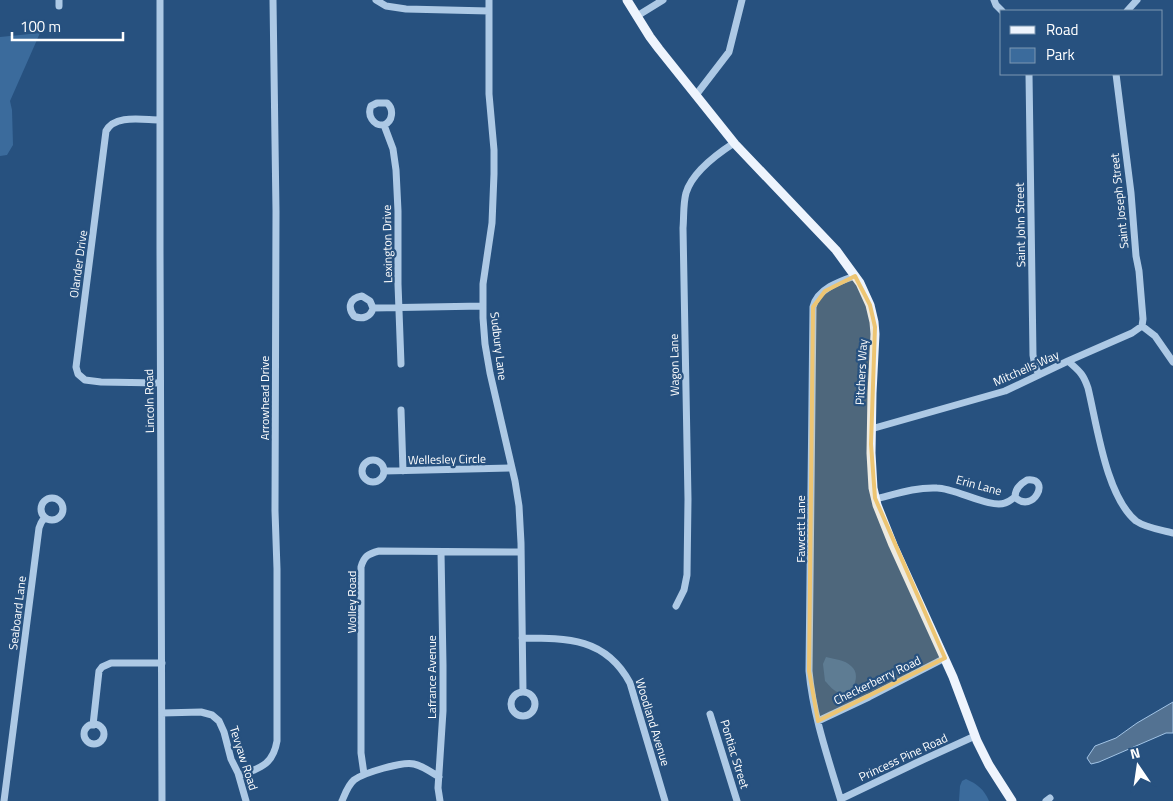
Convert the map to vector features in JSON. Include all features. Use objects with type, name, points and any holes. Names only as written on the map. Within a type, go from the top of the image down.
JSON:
[{"type":"main road","name":"Pitchers Way","points":[[628,0],[659,49],[734,143],[832,246],[862,288],[870,305],[875,327],[871,429],[872,476],[876,499],[893,545],[945,658],[989,765],[1012,801]]},
{"type":"street","name":"Lincoln Road","points":[[160,0],[162,801]]},
{"type":"street","name":"Arrowhead Drive","points":[[239,776],[269,761],[275,751],[276,741],[276,210],[273,0]]},
{"type":"street","points":[[376,0],[386,6],[406,9],[489,11]]},
{"type":"street","name":"Sudbury Lane","points":[[489,0],[489,94],[494,150],[494,193],[492,223],[483,284],[483,306],[485,344],[490,373],[512,468],[519,512],[523,692]]},
{"type":"street","points":[[637,16],[662,0]]},
{"type":"street","points":[[696,95],[729,52],[742,0]]},
{"type":"street","points":[[1128,10],[1136,0]]},
{"type":"street","name":"Saint John Street","points":[[1029,75],[1033,355],[1039,375]]},
{"type":"street","name":"Saint Joseph Street","points":[[1116,75],[1144,319],[1142,326]]},
{"type":"street","name":"Olander Drive","points":[[160,120],[118,121],[110,125],[106,131],[76,367],[78,374],[85,380],[160,383]]},
{"type":"street","name":"Lexington Drive","points":[[384,125],[393,148],[396,164],[401,364]]},
{"type":"street","name":"Wagon Lane","points":[[676,606],[684,590],[687,575],[688,499],[683,228],[685,201],[689,185],[698,173],[734,143]]},
{"type":"street","name":"Fawcett Lane","points":[[841,800],[818,720],[811,686],[810,670],[813,307],[816,299],[824,291],[842,280],[855,276]]},
{"type":"street","points":[[373,308],[483,306]]},
{"type":"street","points":[[1068,361],[1132,333],[1142,326],[1155,336],[1173,362]]},
{"type":"street","name":"Mitchells Way","points":[[871,429],[1005,391],[1068,361],[1082,373],[1085,379],[1103,454],[1121,502],[1131,516],[1140,523],[1173,533]]},
{"type":"street","points":[[401,410],[403,471]]},
{"type":"street","name":"Wellesley Circle","points":[[384,471],[512,468]]},
{"type":"street","name":"Erin Lane","points":[[876,499],[917,489],[936,488],[945,488],[996,504],[1005,504],[1015,497]]},
{"type":"street","name":"Seaboard Lane","points":[[4,801],[39,528],[44,518]]},
{"type":"street","name":"Wolley Road","points":[[364,774],[361,753],[361,567],[363,559],[379,551],[521,552]]},
{"type":"street","name":"Lafrance Avenue","points":[[440,801],[438,788],[443,683],[441,552]]},
{"type":"street","name":"Woodland Avenue","points":[[522,638],[553,638],[583,643],[609,656],[619,665],[630,683],[665,801]]},
{"type":"street","name":"Checkerberry Road","points":[[818,720],[945,658]]},
{"type":"street","points":[[93,724],[99,671],[102,666],[111,663],[162,663]]},
{"type":"street","name":"Tevyaw Road","points":[[162,713],[207,713],[215,718],[221,725],[246,801]]},
{"type":"street","name":"Pontiac Street","points":[[710,714],[738,801]]},
{"type":"street","name":"Princess Pine Road","points":[[841,800],[976,736]]},
{"type":"street","points":[[342,801],[351,782],[355,779],[364,774],[400,764],[412,763],[419,765],[439,777]]},
{"type":"highlighted area","points":[[855,276],[870,305],[875,327],[871,444],[875,498],[945,658],[818,721],[809,671],[813,307],[825,291]]},
{"type":"green space","points":[[40,33],[10,101],[13,145],[7,155],[0,156],[0,37]]},
{"type":"green space","points":[[826,657],[846,662],[854,670],[856,679],[849,691],[840,693],[825,681],[823,664]]},
{"type":"green space","points":[[966,779],[980,787],[989,801],[959,801],[960,786],[962,781]]},
{"type":"shaded area","points":[[1173,702],[1173,733],[1166,733],[1091,764],[1087,758],[1095,746],[1116,738]]}]
